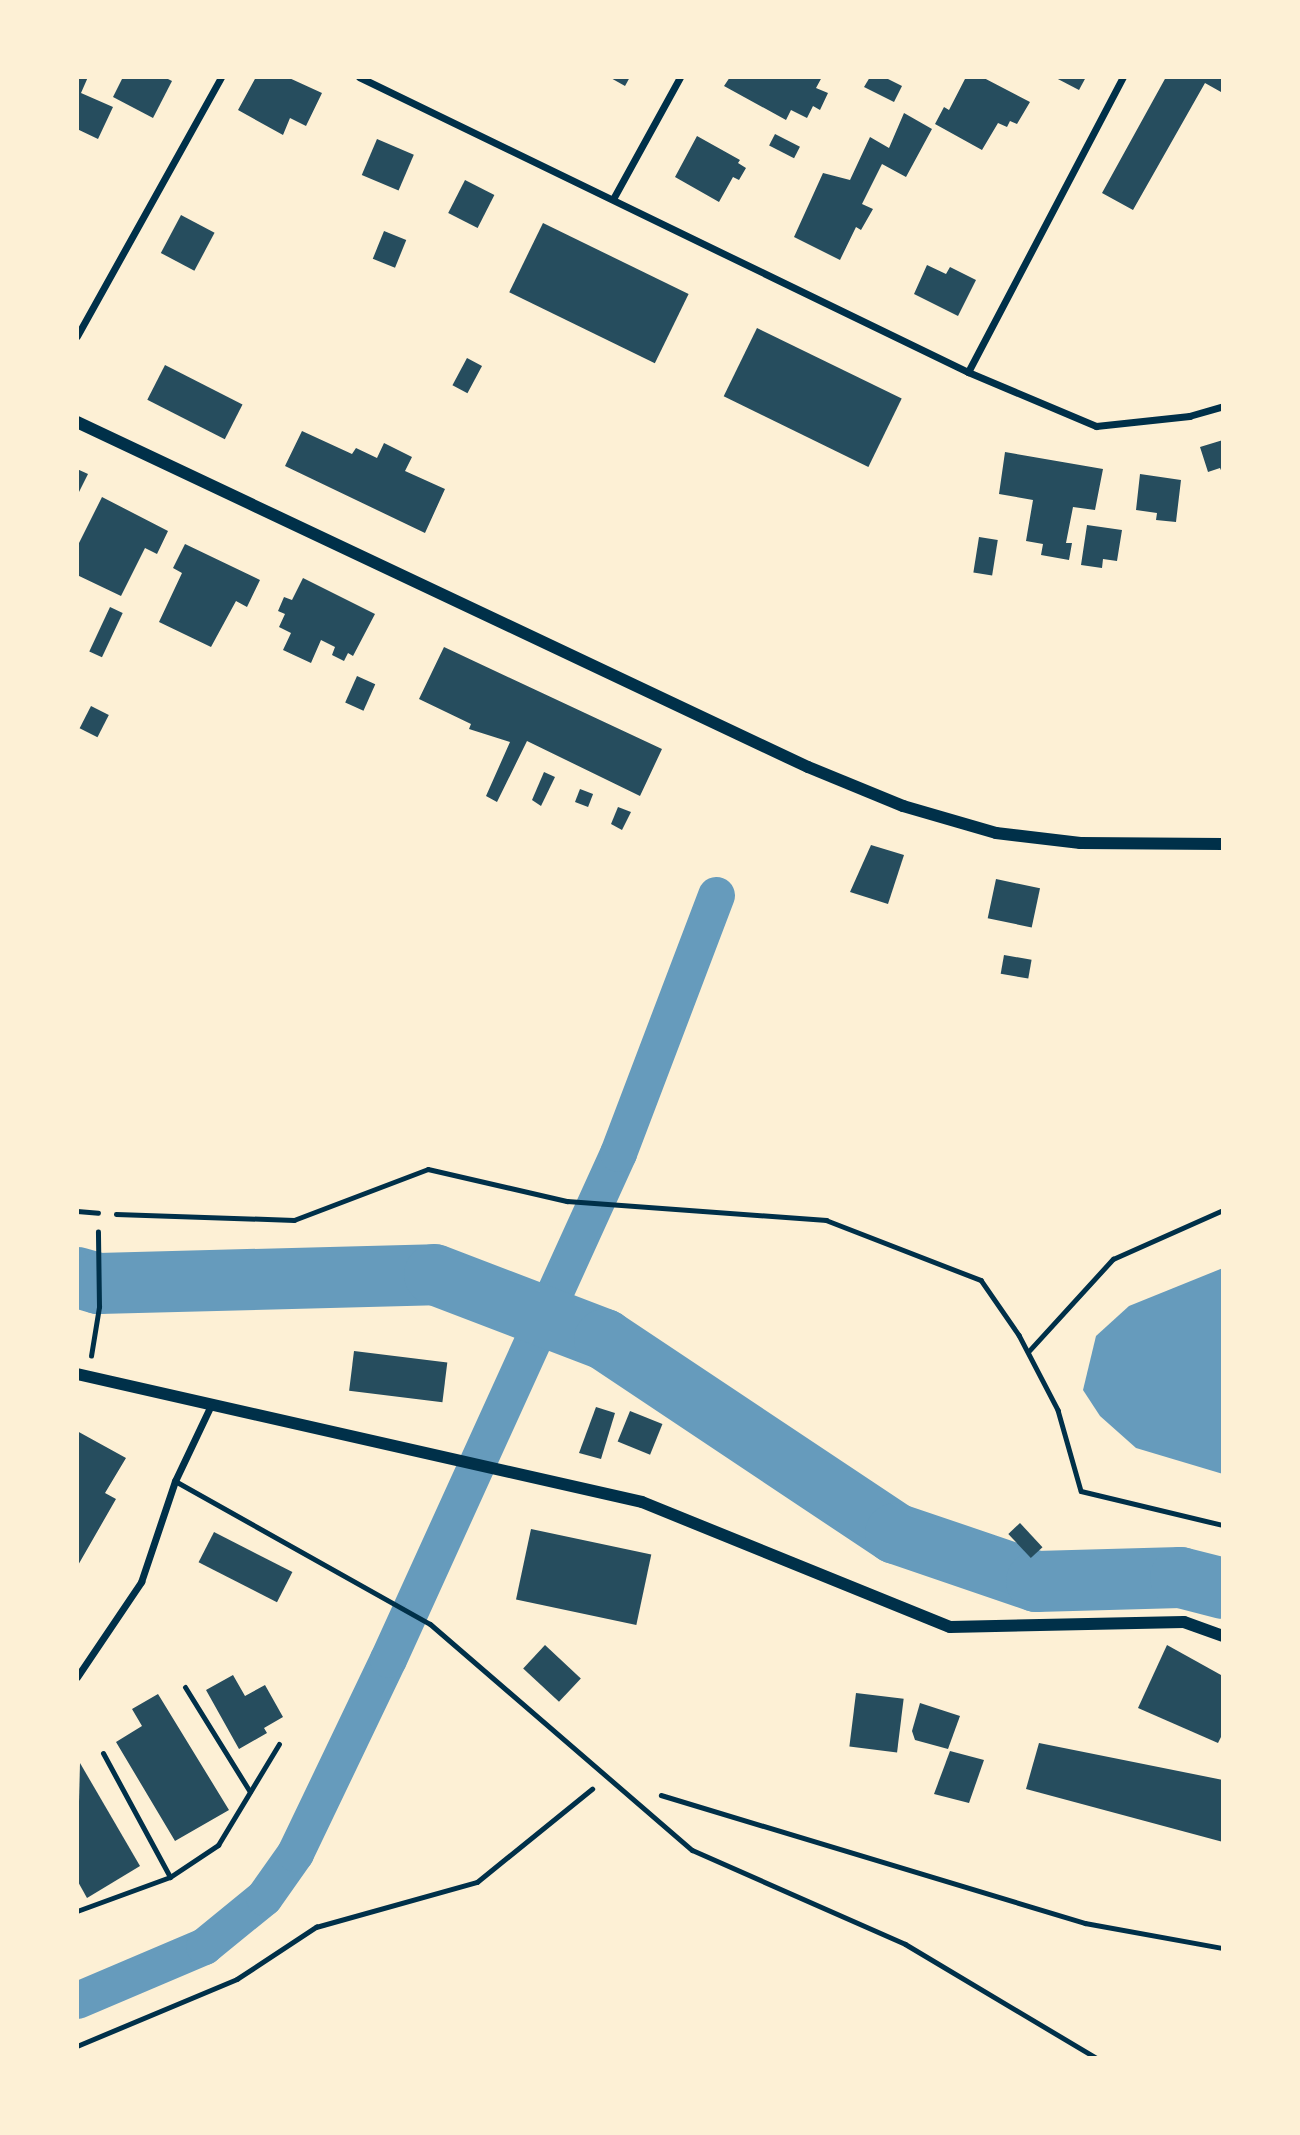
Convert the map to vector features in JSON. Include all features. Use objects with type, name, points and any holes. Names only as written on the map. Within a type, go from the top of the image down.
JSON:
[{"type":"street","points":[[77,336],[220,77]]},
{"type":"street","points":[[359,77],[968,372],[1096,425],[1189,416],[1223,406]]},
{"type":"street","points":[[613,199],[680,77]]},
{"type":"street","points":[[968,372],[1123,77]]},
{"type":"street","points":[[77,422],[808,768],[903,806],[996,832],[1068,841],[1223,844]]},
{"type":"street","points":[[83,1376],[642,1502],[950,1626],[1184,1622],[1223,1636]]},
{"type":"street","points":[[77,1677],[141,1582],[175,1480],[212,1403]]},
{"type":"lane","points":[[77,1211],[98,1213]]},
{"type":"lane","points":[[175,1480],[430,1624],[692,1850],[905,1944],[1096,2058]]},
{"type":"lane","points":[[185,1687],[250,1792]]},
{"type":"lane","points":[[77,1912],[170,1877],[218,1845],[279,1744]]},
{"type":"lane","points":[[103,1753],[170,1877]]},
{"type":"path","points":[[83,1376],[99,1307],[98,1213],[295,1220],[428,1169],[567,1201],[827,1220],[981,1280],[1028,1353],[1058,1410],[1081,1491],[1223,1525]]},
{"type":"path","points":[[1028,1353],[1113,1259],[1223,1210]]},
{"type":"path","points":[[77,2046],[237,1979],[316,1927],[477,1882],[607,1777]]},
{"type":"path","points":[[654,1793],[1084,1923],[1223,1948]]},
{"type":"water","points":[[1223,1268],[1223,1474],[1136,1448],[1100,1416],[1083,1390],[1096,1336],[1129,1306]]},
{"type":"building","points":[[77,77],[88,77],[81,93],[113,107],[98,139],[77,129]]},
{"type":"building","points":[[123,77],[164,77],[172,81],[153,118],[113,97]]},
{"type":"building","points":[[256,77],[287,77],[322,93],[306,126],[290,118],[283,135],[238,110]]},
{"type":"building","points":[[609,77],[630,77],[625,86]]},
{"type":"building","points":[[730,77],[822,77],[816,88],[828,93],[820,110],[813,106],[807,118],[791,110],[786,120],[724,86]]},
{"type":"building","points":[[870,77],[884,77],[902,86],[894,102],[864,87]]},
{"type":"building","points":[[966,77],[982,77],[1030,102],[1017,124],[1010,121],[1007,127],[998,123],[982,150],[935,124],[944,107],[949,110]]},
{"type":"building","points":[[1054,77],[1086,77],[1079,90]]},
{"type":"building","points":[[1166,77],[1221,77],[1223,88],[1221,92],[1205,83],[1133,210],[1102,193]]},
{"type":"building","points":[[904,113],[932,129],[906,177],[882,164],[862,204],[873,209],[861,230],[856,227],[840,260],[794,237],[823,173],[850,180],[870,137],[889,148]]},
{"type":"building","points":[[775,134],[800,147],[794,158],[769,146]]},
{"type":"building","points":[[697,136],[740,160],[738,163],[746,168],[739,180],[733,177],[719,202],[675,177]]},
{"type":"building","points":[[377,139],[414,155],[399,191],[362,175]]},
{"type":"building","points":[[465,180],[494,195],[478,228],[448,213]]},
{"type":"building","points":[[181,215],[215,233],[194,271],[161,253]]},
{"type":"building","points":[[543,223],[689,294],[655,363],[509,292]]},
{"type":"building","points":[[384,231],[406,240],[395,268],[373,259]]},
{"type":"building","points":[[927,265],[946,274],[950,267],[976,280],[958,316],[914,294]]},
{"type":"building","points":[[757,328],[902,399],[868,467],[724,396]]},
{"type":"building","points":[[467,358],[482,366],[467,393],[452,385]]},
{"type":"building","points":[[165,365],[243,404],[225,439],[147,400]]},
{"type":"building","points":[[302,431],[352,454],[356,448],[377,458],[384,443],[412,457],[405,471],[445,489],[425,533],[285,466]]},
{"type":"building","points":[[1223,440],[1223,475],[1220,468],[1208,472],[1200,447]]},
{"type":"building","points":[[1005,452],[1103,469],[1095,510],[1073,507],[1066,543],[1072,543],[1069,560],[1041,555],[1043,544],[1026,541],[1033,500],[999,494]]},
{"type":"building","points":[[77,469],[88,474],[77,496]]},
{"type":"building","points":[[1140,474],[1181,480],[1176,522],[1156,520],[1157,513],[1136,510]]},
{"type":"building","points":[[102,497],[168,531],[157,554],[145,548],[121,596],[77,575],[77,547]]},
{"type":"building","points":[[1087,525],[1122,530],[1117,561],[1103,559],[1102,568],[1081,565]]},
{"type":"building","points":[[979,537],[998,540],[992,576],[973,573]]},
{"type":"building","points":[[185,544],[260,580],[247,607],[236,601],[211,647],[159,622],[182,573],[173,568]]},
{"type":"building","points":[[303,578],[375,614],[353,656],[348,653],[344,661],[332,655],[335,647],[321,640],[311,663],[283,650],[291,633],[279,627],[285,614],[278,611],[284,597],[292,600]]},
{"type":"building","points":[[110,607],[123,613],[102,657],[89,651]]},
{"type":"building","points":[[444,647],[662,749],[640,796],[527,741],[497,802],[486,796],[510,742],[469,729],[471,724],[419,699]]},
{"type":"building","points":[[357,676],[375,684],[363,711],[345,702]]},
{"type":"building","points":[[91,706],[109,715],[97,737],[80,728]]},
{"type":"building","points":[[544,772],[555,777],[541,806],[532,800]]},
{"type":"building","points":[[580,789],[593,794],[588,807],[575,802]]},
{"type":"building","points":[[618,807],[631,812],[622,830],[611,824]]},
{"type":"building","points":[[871,845],[904,855],[888,904],[850,892]]},
{"type":"building","points":[[996,879],[1040,888],[1032,927],[988,918]]},
{"type":"building","points":[[1004,955],[1032,960],[1028,979],[1001,974]]},
{"type":"building","points":[[354,1351],[447,1362],[442,1402],[349,1391]]},
{"type":"building","points":[[596,1407],[615,1413],[601,1459],[579,1453]]},
{"type":"building","points":[[630,1411],[662,1424],[650,1455],[618,1442]]},
{"type":"building","points":[[77,1431],[126,1458],[105,1493],[116,1499],[77,1567]]},
{"type":"building","points":[[1020,1523],[1043,1547],[1031,1558],[1008,1534]]},
{"type":"building","points":[[531,1529],[651,1555],[636,1625],[516,1599]]},
{"type":"building","points":[[214,1532],[292,1572],[277,1602],[199,1562]]},
{"type":"building","points":[[545,1645],[581,1678],[559,1702],[523,1668]]},
{"type":"building","points":[[1167,1645],[1221,1675],[1223,1733],[1218,1743],[1138,1708]]},
{"type":"building","points":[[233,1675],[245,1696],[265,1685],[283,1717],[264,1728],[267,1733],[239,1749],[206,1690]]},
{"type":"building","points":[[856,1693],[904,1699],[897,1752],[849,1747]]},
{"type":"building","points":[[158,1694],[229,1810],[175,1841],[116,1742],[142,1726],[132,1709]]},
{"type":"building","points":[[920,1703],[960,1716],[948,1749],[915,1740],[912,1731]]},
{"type":"building","points":[[1039,1743],[1223,1780],[1223,1842],[1026,1789]]},
{"type":"building","points":[[950,1751],[984,1760],[969,1803],[934,1794]]},
{"type":"building","points":[[80,1763],[140,1866],[87,1898],[77,1880]]},
{"type":"waterway","points":[[77,2000],[204,1946],[264,1897],[295,1853],[388,1659],[618,1153],[716,895]]},
{"type":"waterway","points":[[77,1277],[98,1283],[434,1274],[604,1339],[895,1533],[1036,1581],[1180,1577],[1223,1588]]}]
